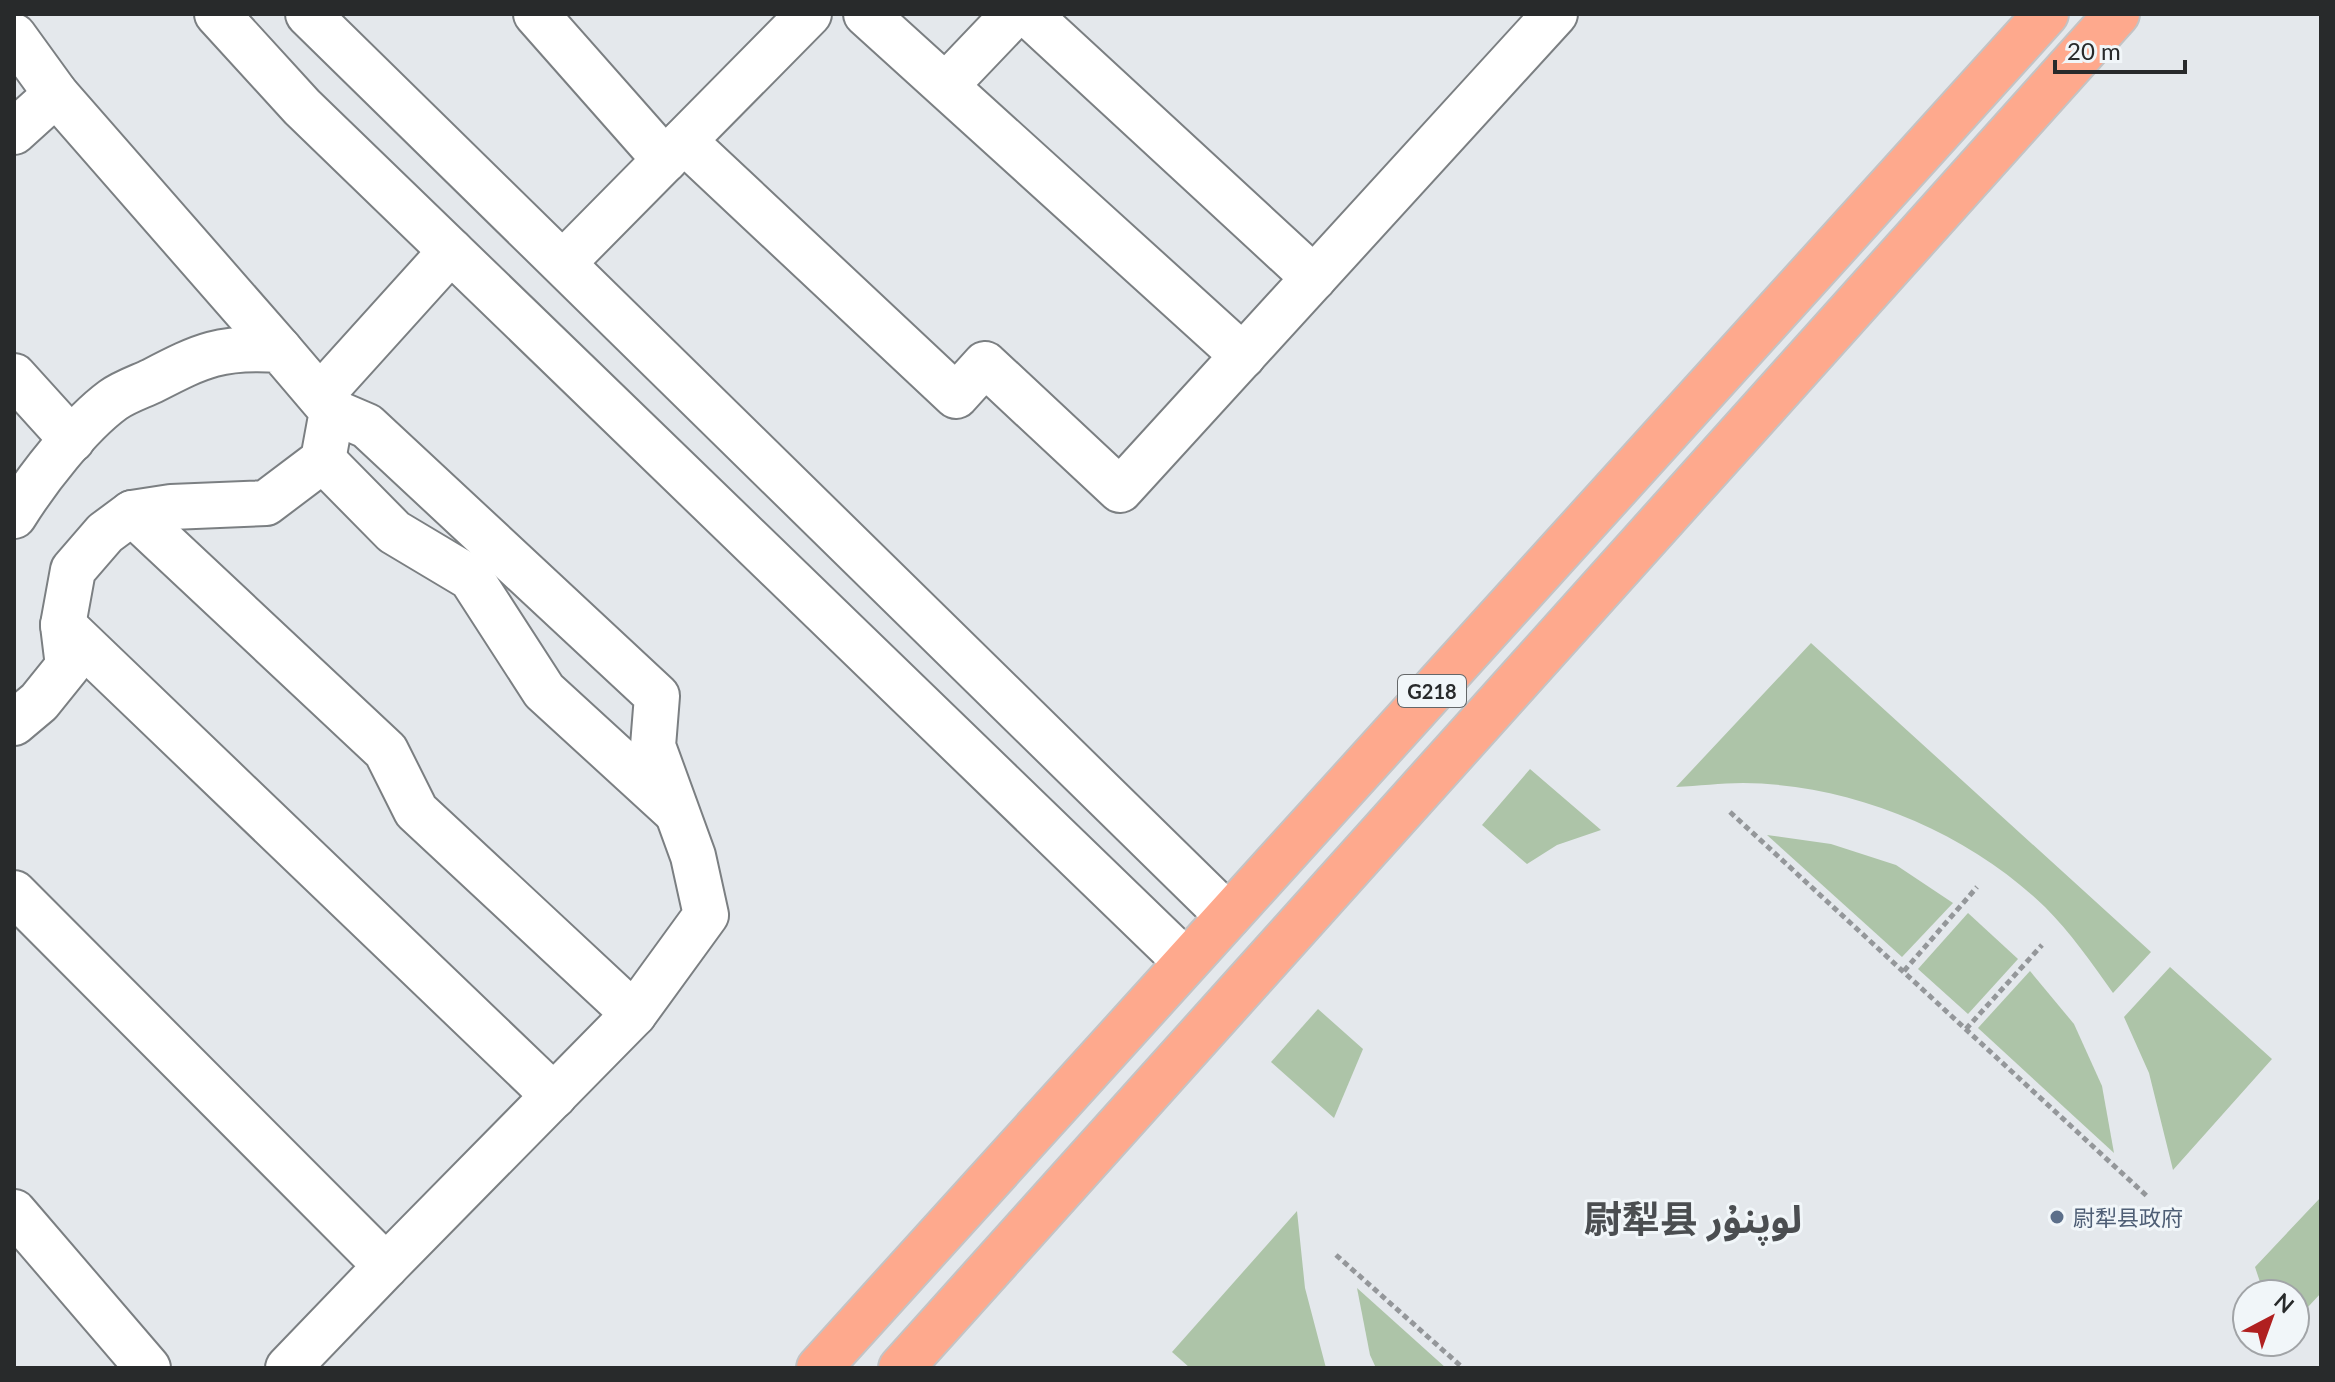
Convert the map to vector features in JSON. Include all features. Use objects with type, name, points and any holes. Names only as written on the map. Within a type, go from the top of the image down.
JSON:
[{"type":"highway","name":"G218","points":[[819,1368],[2046,14]]},
{"type":"highway","name":"G218","points":[[901,1368],[2117,14]]},
{"type":"street","points":[[217,14],[302,107],[1186,962]]},
{"type":"street","points":[[308,14],[1228,916]]},
{"type":"street","points":[[536,14],[674,150],[956,396],[985,364],[1120,490],[1555,14]]},
{"type":"street","points":[[563,263],[809,14]]},
{"type":"street","points":[[866,14],[1243,356]]},
{"type":"street","points":[[952,79],[1014,14]]},
{"type":"street","points":[[1028,14],[1314,278]]},
{"type":"street","points":[[14,36],[56,94],[326,404],[367,426],[657,696],[653,746],[693,856],[706,915],[634,1014],[288,1368]]},
{"type":"street","points":[[14,132],[56,94]]},
{"type":"street","points":[[451,251],[326,404],[323,460],[394,532],[471,578],[544,691],[676,812]]},
{"type":"street","points":[[14,516],[32,487],[72,440],[114,400],[204,355],[246,348],[280,350]]},
{"type":"street","points":[[14,376],[72,440]]},
{"type":"street","points":[[14,723],[39,702],[68,666],[63,625],[73,570],[105,533],[132,513],[171,507],[266,503],[323,460]]},
{"type":"street","points":[[132,513],[386,751],[416,811],[634,1014]]},
{"type":"street","points":[[63,625],[554,1096]]},
{"type":"street","points":[[14,893],[386,1266]]},
{"type":"street","points":[[14,1212],[148,1368]]},
{"type":"path","points":[[1730,812],[2149,1198]]},
{"type":"path","points":[[1904,971],[1977,887]]},
{"type":"path","points":[[1966,1029],[2042,945]]},
{"type":"path","points":[[1336,1255],[1463,1368]]},
{"type":"green space","points":[[1811,643],[2151,952],[2113,993],[2072,937],[2045,907],[2014,880],[1944,835],[1905,817],[1825,792],[1784,785],[1743,783],[1676,787]]},
{"type":"green space","points":[[1530,769],[1601,830],[1557,845],[1527,864],[1482,825]]},
{"type":"green space","points":[[1767,835],[1831,844],[1896,865],[1953,903],[1902,957]]},
{"type":"green space","points":[[1968,913],[2018,959],[1968,1014],[1918,969]]},
{"type":"green space","points":[[2170,967],[2272,1059],[2173,1170],[2149,1073],[2124,1017]]},
{"type":"green space","points":[[2030,971],[2074,1024],[2102,1086],[2114,1153],[1978,1028]]},
{"type":"green space","points":[[1318,1009],[1363,1049],[1334,1118],[1271,1062]]},
{"type":"green space","points":[[2321,1197],[2321,1293],[2311,1304],[2311,1278],[2259,1278],[2255,1267]]},
{"type":"green space","points":[[1297,1211],[1305,1288],[1326,1368],[1190,1368],[1172,1352]]},
{"type":"green space","points":[[1357,1288],[1446,1368],[1376,1368],[1370,1355]]},
{"type":"place","name":"尉犁县政府","points":[[2057,1217]]},
{"type":"district","name":"尉犁县 لوپنۇر","points":[[1693,1218]]}]
